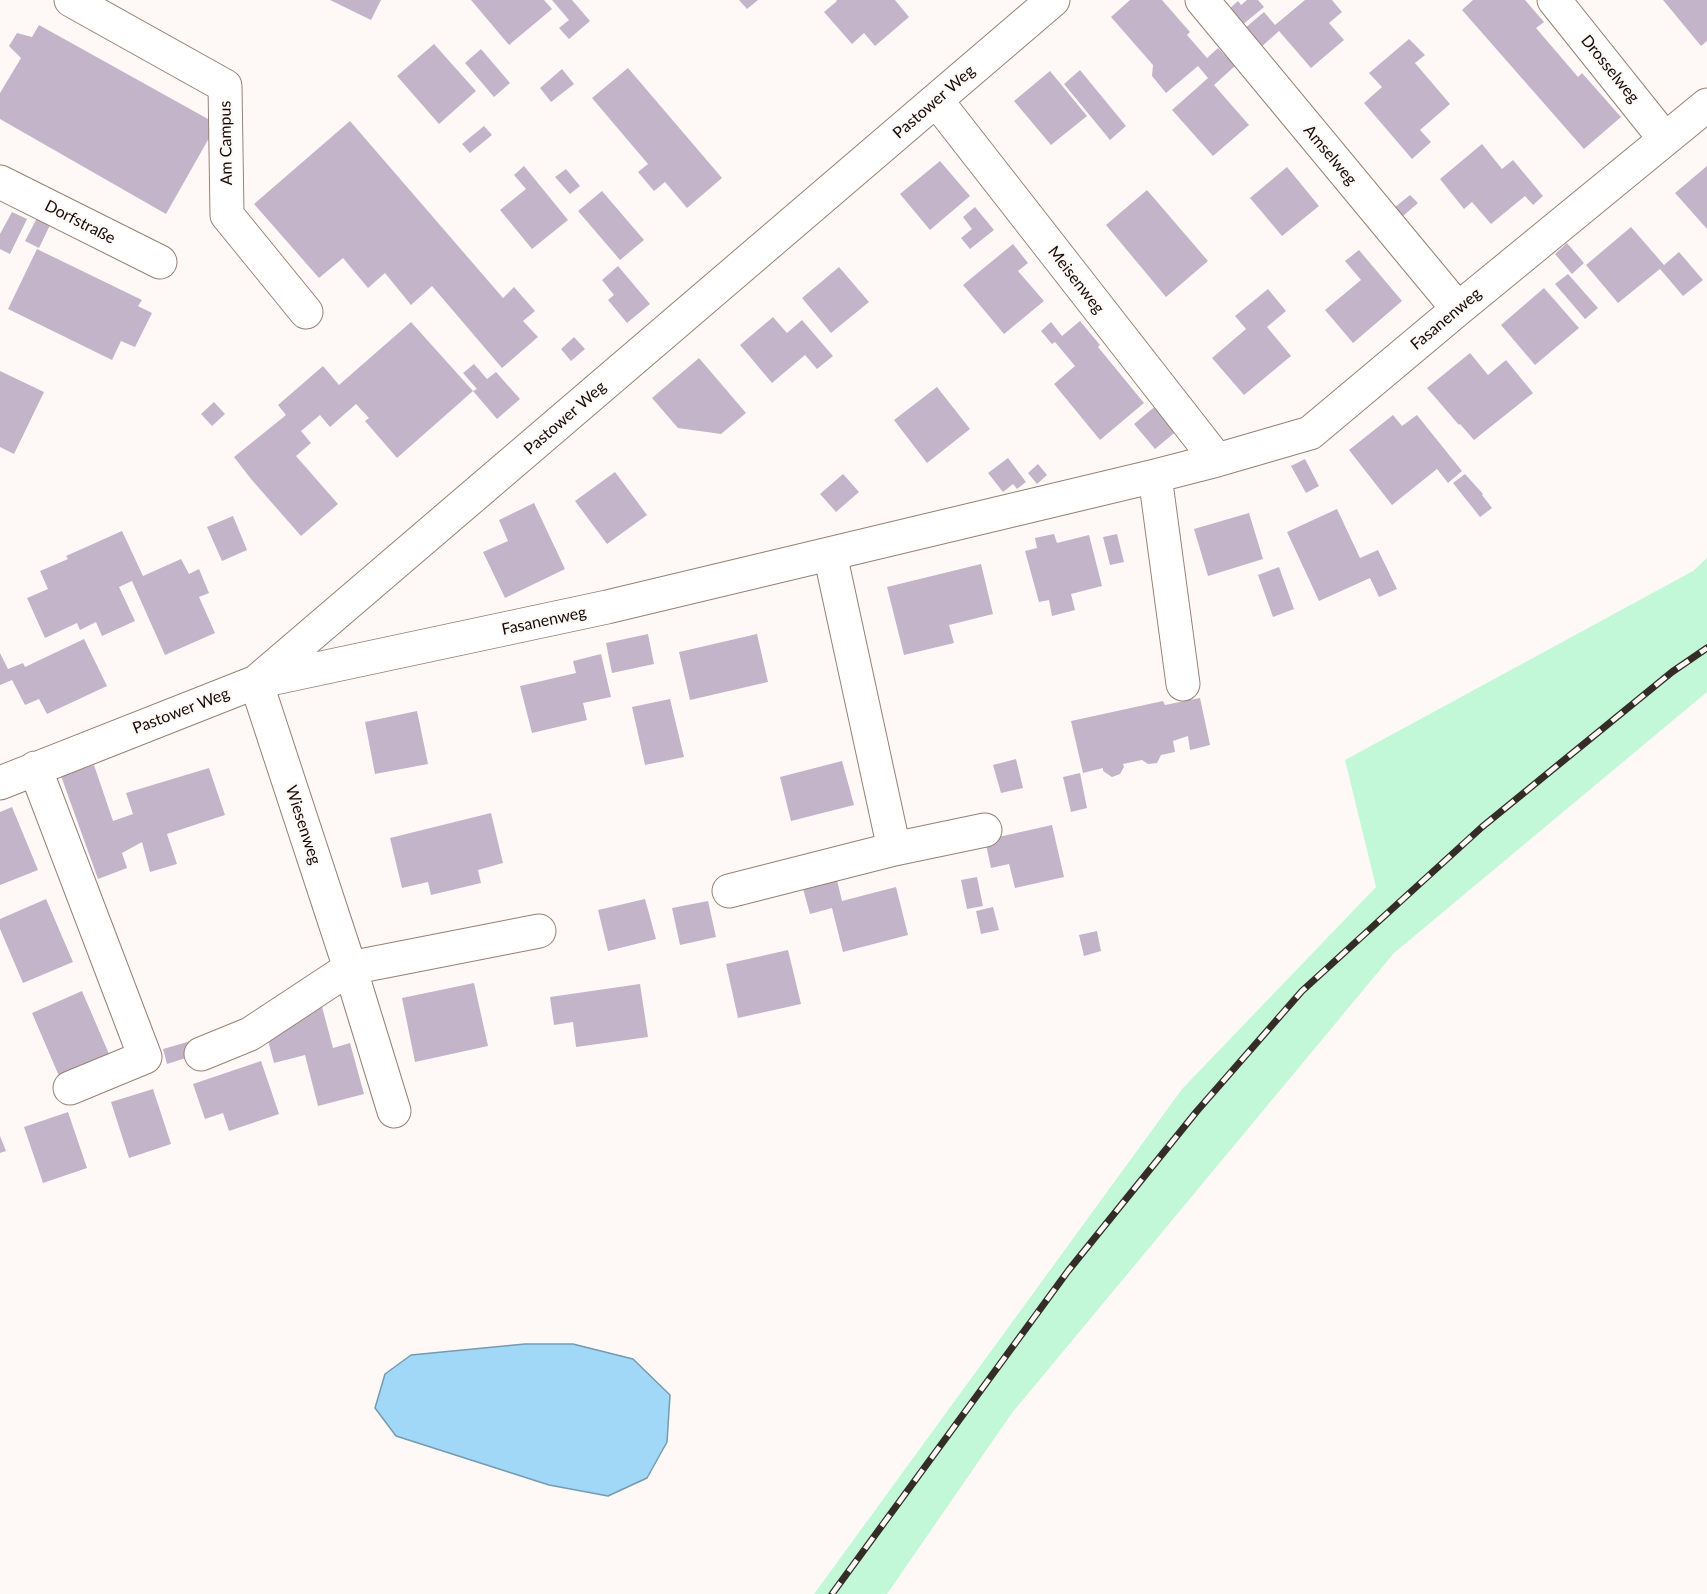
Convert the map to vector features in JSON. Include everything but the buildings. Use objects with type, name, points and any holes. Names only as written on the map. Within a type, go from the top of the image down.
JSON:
[{"type":"street","name":"Am Campus","points":[[71,0],[225,86],[227,215],[306,312]]},
{"type":"street","name":"Pastower Weg","points":[[0,783],[256,682],[1053,0]]},
{"type":"street","name":"Amselweg","points":[[1202,0],[1458,309]]},
{"type":"street","name":"Drosselweg","points":[[1554,0],[1665,139]]},
{"type":"street","name":"Meisenweg","points":[[936,100],[1217,460]]},
{"type":"street","name":"Fasanenweg","points":[[256,682],[607,607],[1155,476],[1310,433],[1707,105]]},
{"type":"street","name":"Dorfstraße","points":[[0,182],[160,262]]},
{"type":"street","points":[[1155,476],[1184,684]]},
{"type":"street","points":[[830,554],[894,849]]},
{"type":"street","name":"Wiesenweg","points":[[256,682],[350,968],[394,1111]]},
{"type":"street","points":[[35,768],[145,1057],[70,1088]]},
{"type":"street","points":[[729,891],[894,849],[985,830]]},
{"type":"street","points":[[201,1054],[250,1035],[350,968],[539,931]]},
{"type":"green space","points":[[1707,558],[1707,692],[1394,953],[1012,1413],[887,1594],[814,1594],[1182,1089],[1376,887],[1345,760],[1693,571]]},
{"type":"water","points":[[525,1344],[573,1344],[633,1359],[670,1395],[667,1442],[647,1478],[608,1496],[549,1485],[396,1436],[375,1408],[385,1374],[411,1355]]},
{"type":"railway","points":[[832,1594],[1068,1271],[1197,1111],[1302,991],[1482,827],[1672,672],[1707,648]]}]
